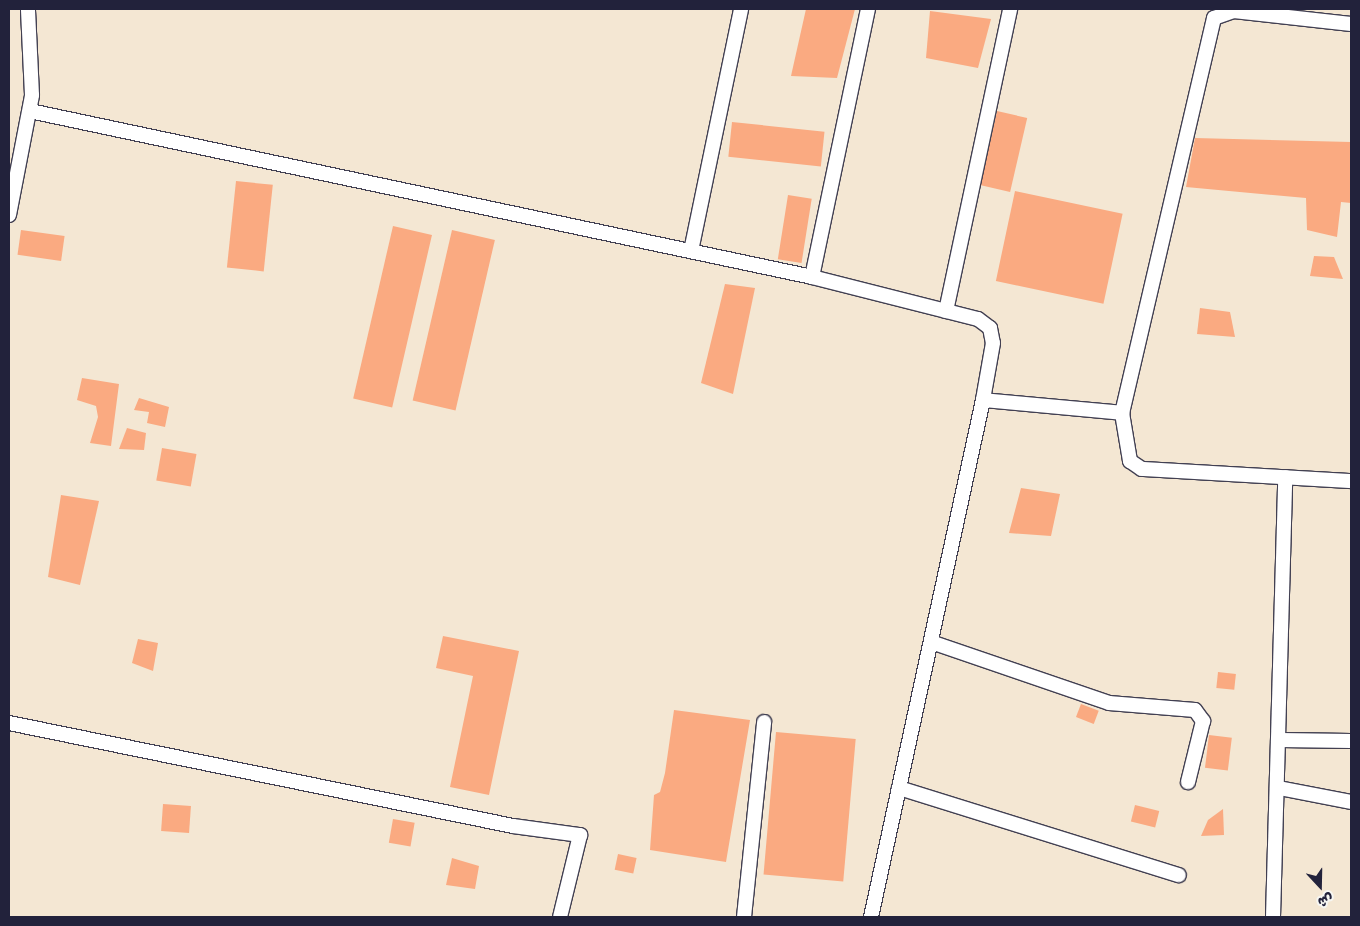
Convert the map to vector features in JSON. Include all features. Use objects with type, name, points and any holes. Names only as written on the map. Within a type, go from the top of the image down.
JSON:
[{"type":"street","points":[[9,214],[30,111],[28,9]]},
{"type":"street","points":[[691,251],[741,9]]},
{"type":"street","points":[[812,277],[868,9]]},
{"type":"street","points":[[946,311],[1010,9]]},
{"type":"street","points":[[1351,24],[1234,11],[1214,18],[1122,413],[1126,450],[1134,466],[1351,481]]},
{"type":"street","points":[[30,111],[812,277],[978,319],[992,333],[983,400],[871,917]]},
{"type":"street","points":[[983,400],[1122,413]]},
{"type":"street","points":[[1273,917],[1279,788],[1285,477]]},
{"type":"street","points":[[931,642],[1110,703],[1195,710],[1203,721],[1188,782]]},
{"type":"street","points":[[744,917],[764,722]]},
{"type":"street","points":[[9,723],[513,826],[580,835],[560,917]]},
{"type":"street","points":[[1280,740],[1351,742]]},
{"type":"street","points":[[899,788],[1179,875]]},
{"type":"street","points":[[1279,788],[1351,802]]},
{"type":"building","points":[[806,9],[855,9],[837,78],[791,76]]},
{"type":"building","points":[[930,11],[991,19],[978,68],[926,58]]},
{"type":"building","points":[[997,111],[1027,118],[1010,192],[980,185]]},
{"type":"building","points":[[732,122],[824,132],[821,167],[728,157]]},
{"type":"building","points":[[1195,138],[1351,142],[1351,203],[1341,202],[1337,237],[1307,230],[1306,198],[1186,187]]},
{"type":"building","points":[[236,181],[273,185],[264,271],[227,268]]},
{"type":"building","points":[[1015,191],[1123,214],[1103,304],[996,281]]},
{"type":"building","points":[[788,195],[812,199],[802,263],[778,259]]},
{"type":"building","points":[[393,226],[432,235],[392,407],[353,398]]},
{"type":"building","points":[[21,230],[65,236],[61,261],[18,255]]},
{"type":"building","points":[[452,230],[495,240],[456,410],[413,401]]},
{"type":"building","points":[[1314,256],[1334,257],[1343,279],[1310,276]]},
{"type":"building","points":[[725,284],[755,288],[733,394],[701,383]]},
{"type":"building","points":[[1200,308],[1230,312],[1235,337],[1197,334]]},
{"type":"building","points":[[82,378],[119,384],[111,446],[90,443],[98,417],[96,406],[77,400]]},
{"type":"building","points":[[139,398],[169,407],[165,427],[147,423],[149,412],[134,410]]},
{"type":"building","points":[[127,428],[146,433],[144,450],[119,449]]},
{"type":"building","points":[[162,448],[196,454],[191,487],[156,480]]},
{"type":"building","points":[[1021,488],[1060,494],[1051,536],[1009,533]]},
{"type":"building","points":[[61,495],[99,501],[80,585],[48,577]]},
{"type":"building","points":[[443,636],[519,651],[489,795],[450,787],[473,676],[436,668]]},
{"type":"building","points":[[138,639],[158,643],[153,671],[132,663]]},
{"type":"building","points":[[1218,672],[1236,674],[1234,690],[1216,688]]},
{"type":"building","points":[[1081,704],[1099,711],[1094,724],[1076,717]]},
{"type":"building","points":[[674,710],[750,720],[726,862],[650,850],[654,795],[660,792],[665,773]]},
{"type":"building","points":[[776,732],[856,739],[843,881],[764,874]]},
{"type":"building","points":[[1209,735],[1232,738],[1228,771],[1205,768]]},
{"type":"building","points":[[163,804],[191,806],[189,833],[161,831]]},
{"type":"building","points":[[1135,805],[1159,811],[1155,828],[1131,821]]},
{"type":"building","points":[[1223,809],[1224,835],[1201,836],[1208,820]]},
{"type":"building","points":[[393,819],[415,823],[410,846],[389,843]]},
{"type":"building","points":[[618,854],[637,858],[633,874],[615,870]]},
{"type":"building","points":[[452,858],[479,866],[475,889],[446,885]]}]
